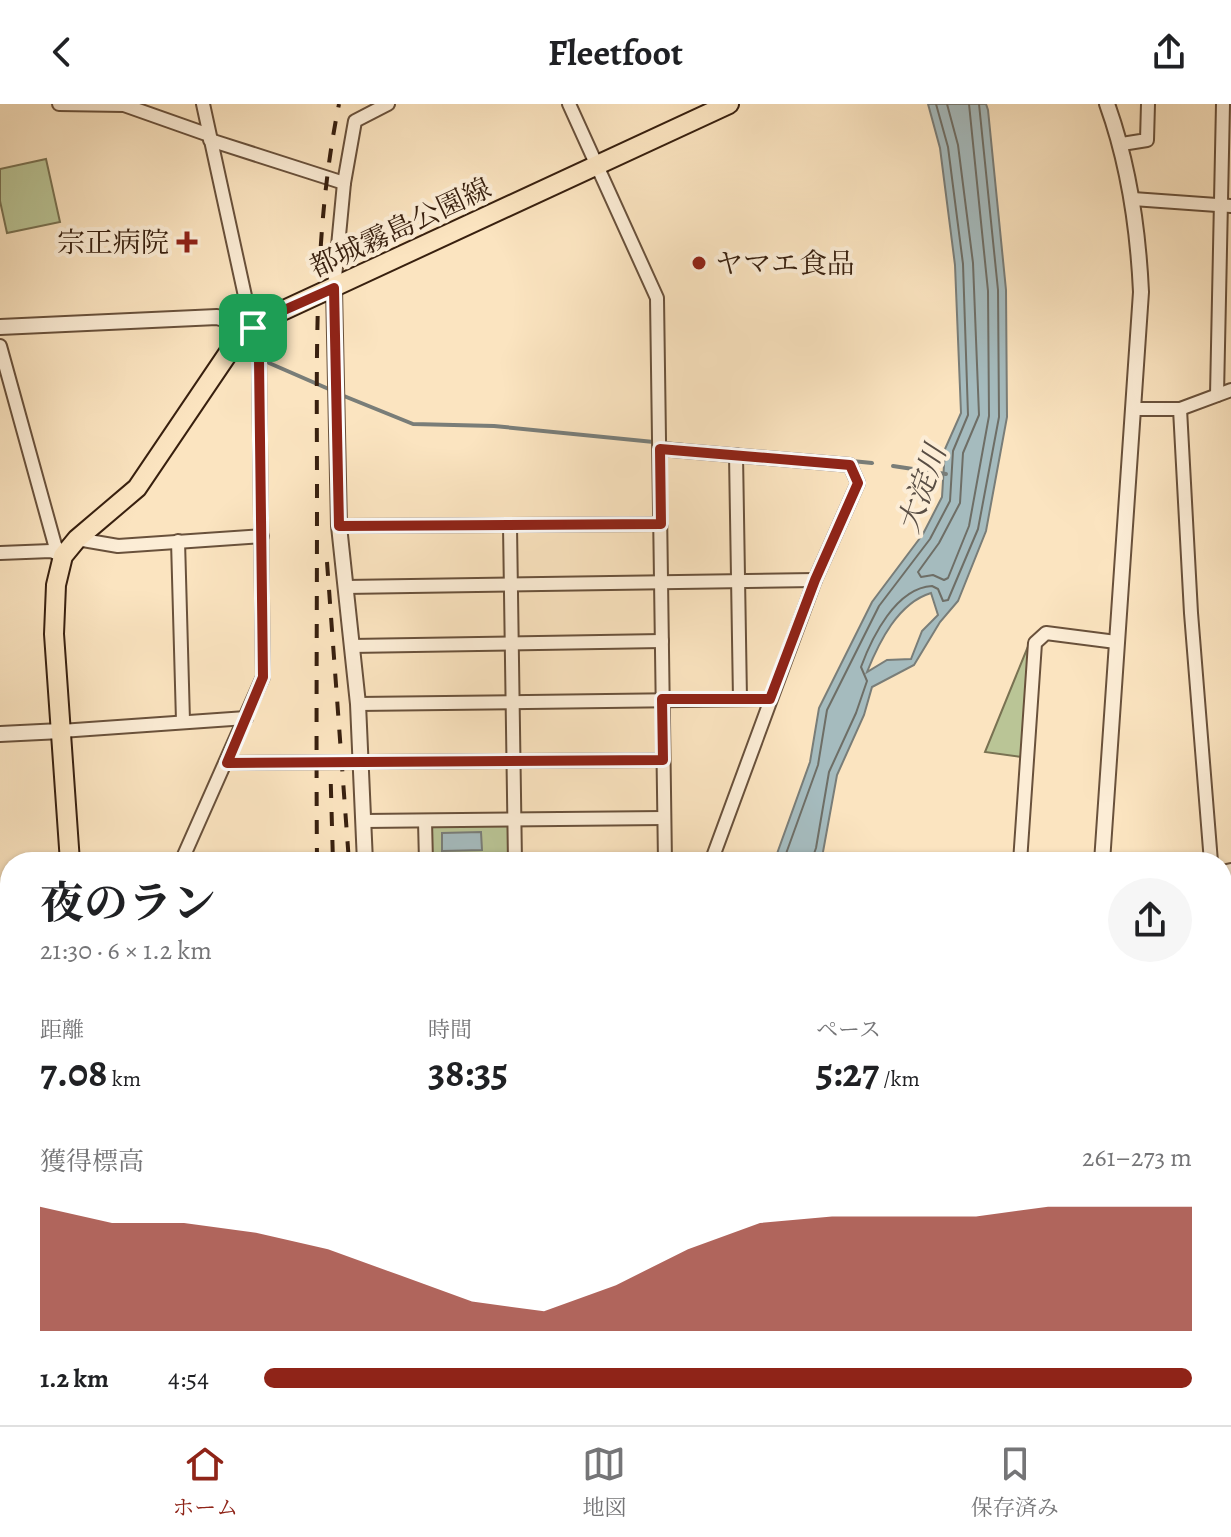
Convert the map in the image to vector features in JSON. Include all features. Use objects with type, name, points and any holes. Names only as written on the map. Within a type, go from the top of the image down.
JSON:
[{"type":"main road","name":"都城霧島公園線","points":[[69,852],[54,634],[56,585],[63,556],[77,539],[137,488],[231,349],[253,328],[282,311],[729,104]]},
{"type":"street","points":[[59,104],[124,105],[209,138],[344,183]]},
{"type":"street","points":[[186,852],[263,677],[259,360],[203,104]]},
{"type":"street","points":[[365,852],[358,704],[339,526],[334,288],[344,183],[355,121],[388,104]]},
{"type":"street","points":[[569,104],[657,298],[665,852]]},
{"type":"street","points":[[1103,852],[1141,292],[1133,199],[1122,144],[1107,104]]},
{"type":"street","points":[[1122,144],[1147,140],[1148,104]]},
{"type":"street","points":[[1217,395],[1225,206],[1223,104]]},
{"type":"street","points":[[1133,199],[1225,206]]},
{"type":"street","points":[[0,327],[217,317],[253,328]]},
{"type":"street","points":[[0,346],[55,545],[63,556]]},
{"type":"street","points":[[1133,409],[1180,409],[1231,390]]},
{"type":"street","points":[[1180,409],[1191,613],[1210,852]]},
{"type":"street","points":[[660,444],[736,455],[850,465],[858,483],[815,580],[715,852]]},
{"type":"street","points":[[736,455],[740,699]]},
{"type":"street","points":[[339,526],[661,524]]},
{"type":"street","points":[[510,526],[515,852]]},
{"type":"street","points":[[77,539],[118,546],[262,536]]},
{"type":"street","points":[[178,541],[183,721]]},
{"type":"street","points":[[0,553],[51,551],[63,556]]},
{"type":"street","points":[[345,587],[815,580]]},
{"type":"street","points":[[1021,852],[1035,643],[1046,633],[1116,642]]},
{"type":"street","points":[[351,646],[662,641]]},
{"type":"street","points":[[358,704],[770,699]]},
{"type":"street","points":[[0,734],[246,718]]},
{"type":"street","points":[[227,763],[663,760]]},
{"type":"street","points":[[364,821],[664,818]]},
{"type":"street","points":[[425,821],[426,852]]},
{"type":"green space","points":[[46,159],[60,222],[7,233],[0,201],[0,169]]},
{"type":"green space","points":[[1029,644],[1022,757],[985,752]]},
{"type":"green space","points":[[515,819],[515,852],[426,852],[425,821]]},
{"type":"water","points":[[928,104],[986,104],[1006,290],[1007,417],[986,531],[958,601],[940,622],[914,665],[872,687],[864,715],[837,775],[823,852],[778,852],[810,762],[819,708],[872,602],[923,534],[942,497],[945,449],[961,413],[955,265],[940,148]],"holes":[[[931,593],[938,615],[922,631],[911,659],[887,660],[867,672],[877,648],[899,614],[919,598]]]},
{"type":"water","points":[[481,832],[482,850],[442,851],[442,833]]},
{"type":"waterway","points":[[269,338],[269,363],[331,390]]},
{"type":"waterway","points":[[339,394],[413,424],[494,426],[684,445]]},
{"type":"waterway","points":[[852,461],[872,463]]},
{"type":"waterway","name":"大淀川","points":[[893,466],[946,474]]},
{"type":"railway","points":[[317,852],[318,297],[325,200],[339,104]]},
{"type":"railway","points":[[327,562],[348,852]]},
{"type":"railway","points":[[330,756],[333,852]]},
{"type":"place","name":"宗正病院","points":[[187,242]]},
{"type":"place","name":"ヤマエ食品","points":[[699,263]]},
{"type":"route","points":[[334,288],[339,526],[661,524],[660,449],[850,465],[858,483],[815,580],[770,699],[662,699],[663,760],[227,763],[263,677],[259,360],[253,328],[282,311],[334,288]]}]
